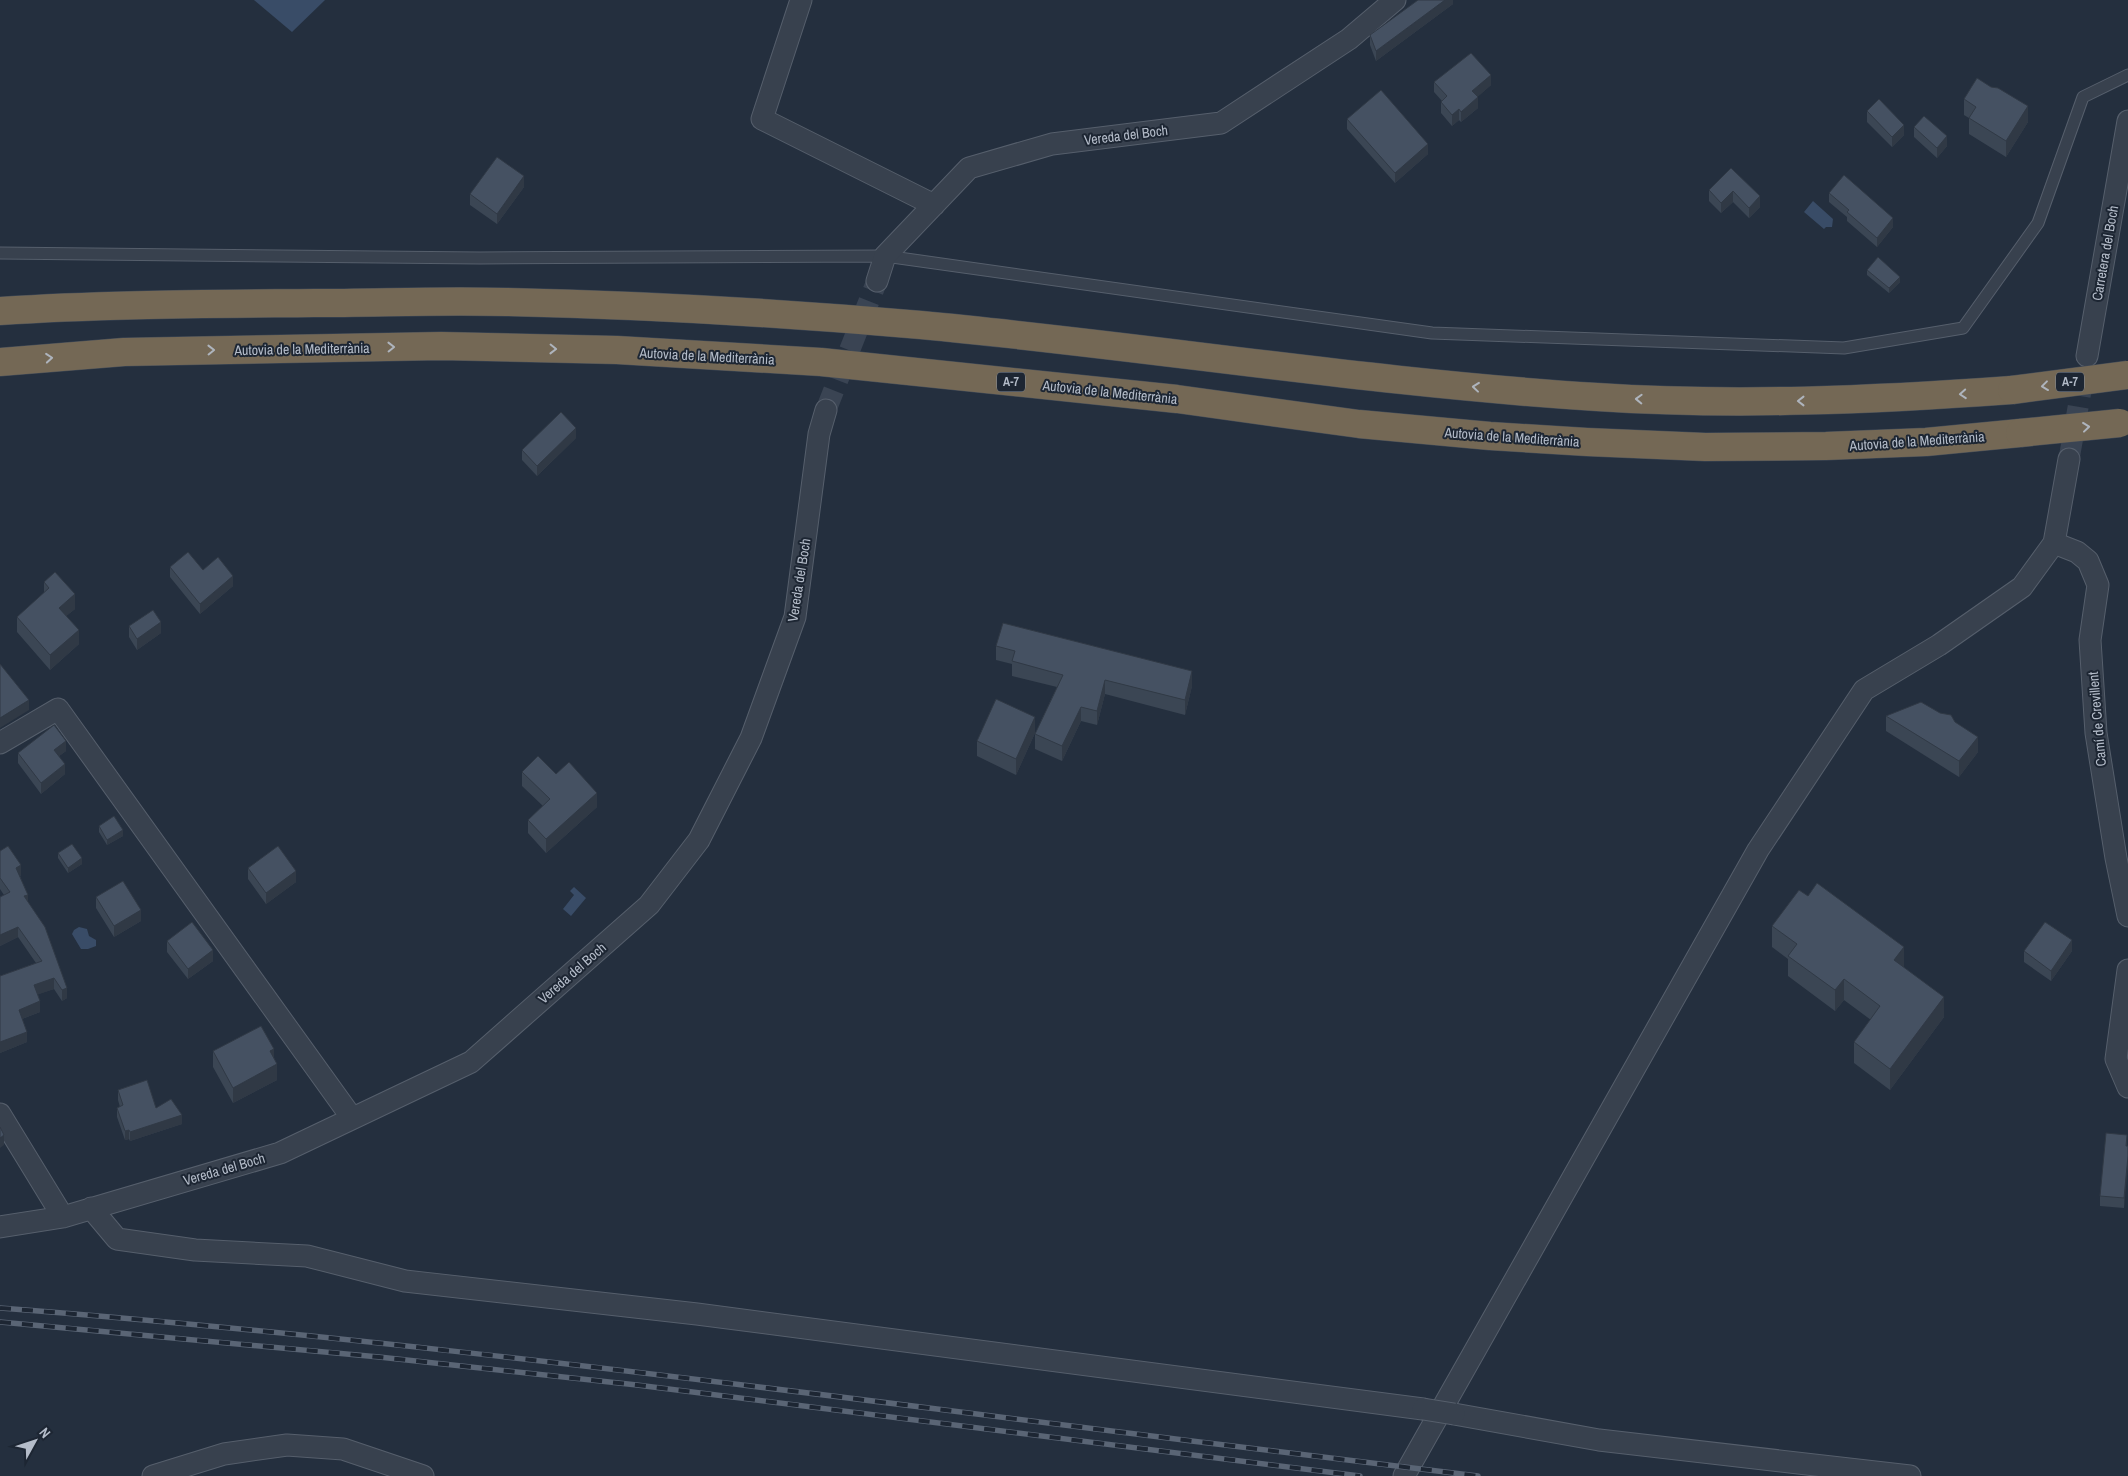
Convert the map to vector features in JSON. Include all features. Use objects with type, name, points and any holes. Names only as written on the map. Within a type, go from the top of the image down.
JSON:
[{"type":"highway","name":"A-7","points":[[0,311],[178,304],[501,301],[672,307],[800,315],[1018,334],[1299,369],[1500,390],[1601,398],[1704,401],[1832,401],[2012,390],[2128,375]]},
{"type":"highway","name":"Autovia de la Mediterrània","points":[[0,362],[124,352],[194,350],[441,346],[616,350],[821,362],[1178,399],[1359,424],[1490,436],[1705,447],[1826,446],[1926,442],[2124,422]]},
{"type":"street","points":[[801,0],[762,119],[934,205]]},
{"type":"street","name":"Vereda del Boch","points":[[877,281],[886,256],[969,168],[1043,147],[1220,123],[1349,38],[1395,0]]},
{"type":"street","name":"Carretera del Boch","points":[[2087,356],[2128,121]]},
{"type":"street","name":"Vereda del Boch","points":[[0,1227],[63,1217],[280,1153],[470,1062],[649,905],[698,840],[751,738],[795,617],[819,434],[826,410]]},
{"type":"street","points":[[1404,1476],[1758,850],[1864,690],[1939,645],[2022,587],[2054,543],[2069,459]]},
{"type":"street","name":"Camí de Crevillent","points":[[2054,543],[2077,552],[2088,561],[2098,585],[2090,640],[2096,733],[2116,858],[2128,916]]},
{"type":"street","points":[[0,743],[58,709],[352,1118]]},
{"type":"street","points":[[2128,970],[2116,1058],[2128,1087]]},
{"type":"street","points":[[0,1114],[63,1217]]},
{"type":"street","points":[[91,1208],[117,1239],[185,1249],[307,1256],[406,1281],[697,1314],[1423,1409],[1599,1440],[1910,1476]]},
{"type":"street","points":[[153,1476],[224,1454],[287,1445],[343,1449],[423,1476]]},
{"type":"lane","points":[[0,253],[480,258],[886,256],[1432,333],[1844,348],[1963,328],[2038,223],[2083,97],[2128,75]]},
{"type":"water","points":[[254,0],[325,0],[292,32]]},
{"type":"water","points":[[1813,201],[1833,219],[1832,227],[1824,229],[1804,212]]},
{"type":"water","points":[[574,887],[586,898],[571,916],[563,909],[574,895],[570,891]]},
{"type":"water","points":[[79,927],[87,929],[89,936],[96,940],[96,946],[81,949],[72,934]]},
{"type":"building","points":[[1418,0],[1445,0],[1376,51],[1370,35]]},
{"type":"building","points":[[1471,53],[1491,75],[1472,91],[1478,97],[1461,112],[1459,109],[1452,115],[1441,102],[1447,96],[1434,82]]},
{"type":"building","points":[[1977,78],[2028,106],[2006,141],[1969,118],[1976,107],[1964,99]]},
{"type":"building","points":[[1381,90],[1428,144],[1395,173],[1347,119]]},
{"type":"building","points":[[1879,99],[1904,125],[1892,137],[1867,111]]},
{"type":"building","points":[[1924,116],[1947,136],[1937,148],[1914,127]]},
{"type":"building","points":[[497,157],[524,176],[497,214],[470,194]]},
{"type":"building","points":[[1731,168],[1760,196],[1749,208],[1733,191],[1721,203],[1709,190]]},
{"type":"building","points":[[1844,175],[1893,218],[1877,238],[1847,212],[1849,210],[1829,193]]},
{"type":"building","points":[[1878,257],[1900,277],[1889,288],[1867,270]]},
{"type":"building","points":[[561,412],[576,428],[537,466],[522,450]]},
{"type":"building","points":[[188,552],[203,570],[218,557],[233,576],[200,604],[170,567]]},
{"type":"building","points":[[55,572],[75,594],[59,608],[79,630],[50,655],[17,617],[49,588],[44,582]]},
{"type":"building","points":[[153,610],[161,622],[137,639],[129,626]]},
{"type":"building","points":[[1003,623],[1192,671],[1185,700],[1105,680],[1097,711],[1081,707],[1062,746],[1035,734],[1063,675],[1012,661],[1015,651],[996,646]]},
{"type":"building","points":[[0,664],[29,700],[0,718]]},
{"type":"building","points":[[996,699],[1035,717],[1016,759],[977,741]]},
{"type":"building","points":[[1921,702],[1940,713],[1951,715],[1955,722],[1978,737],[1959,761],[1886,716]]},
{"type":"building","points":[[54,725],[66,741],[54,750],[65,764],[41,783],[18,753]]},
{"type":"building","points":[[538,756],[556,774],[569,762],[597,793],[546,839],[528,820],[550,799],[522,772]]},
{"type":"building","points":[[114,816],[123,830],[107,840],[99,826]]},
{"type":"building","points":[[72,844],[82,858],[68,868],[58,853]]},
{"type":"building","points":[[8,846],[21,865],[16,868],[28,895],[24,896],[45,927],[67,988],[62,990],[54,978],[34,985],[40,1001],[19,1010],[27,1032],[0,1042],[0,976],[42,961],[18,927],[0,935],[0,897],[10,892],[0,878],[0,851]]},
{"type":"building","points":[[278,846],[296,871],[266,893],[248,868]]},
{"type":"building","points":[[123,881],[141,910],[114,926],[96,897]]},
{"type":"building","points":[[1817,883],[1904,947],[1894,960],[1944,997],[1890,1069],[1854,1042],[1880,1006],[1844,979],[1835,990],[1788,956],[1797,944],[1772,926],[1799,890],[1808,896]]},
{"type":"building","points":[[192,922],[213,950],[188,969],[167,941]]},
{"type":"building","points":[[2045,922],[2072,940],[2051,971],[2024,951]]},
{"type":"building","points":[[261,1026],[274,1049],[270,1051],[277,1064],[233,1088],[213,1051]]},
{"type":"building","points":[[147,1080],[156,1108],[171,1099],[182,1115],[130,1132],[129,1130],[125,1131],[117,1108],[123,1105],[118,1090]]},
{"type":"building","points":[[0,1127],[4,1135],[0,1138]]},
{"type":"building","points":[[2106,1133],[2127,1135],[2126,1146],[2128,1146],[2128,1156],[2124,1198],[2100,1196]]},
{"type":"tunnel","points":[[826,410],[877,281]]},
{"type":"tunnel","points":[[2069,459],[2085,368]]},
{"type":"railway","points":[[0,1308],[235,1328],[469,1353],[703,1380],[1478,1476]]},
{"type":"railway","points":[[0,1322],[379,1357],[637,1385],[1360,1476]]}]
